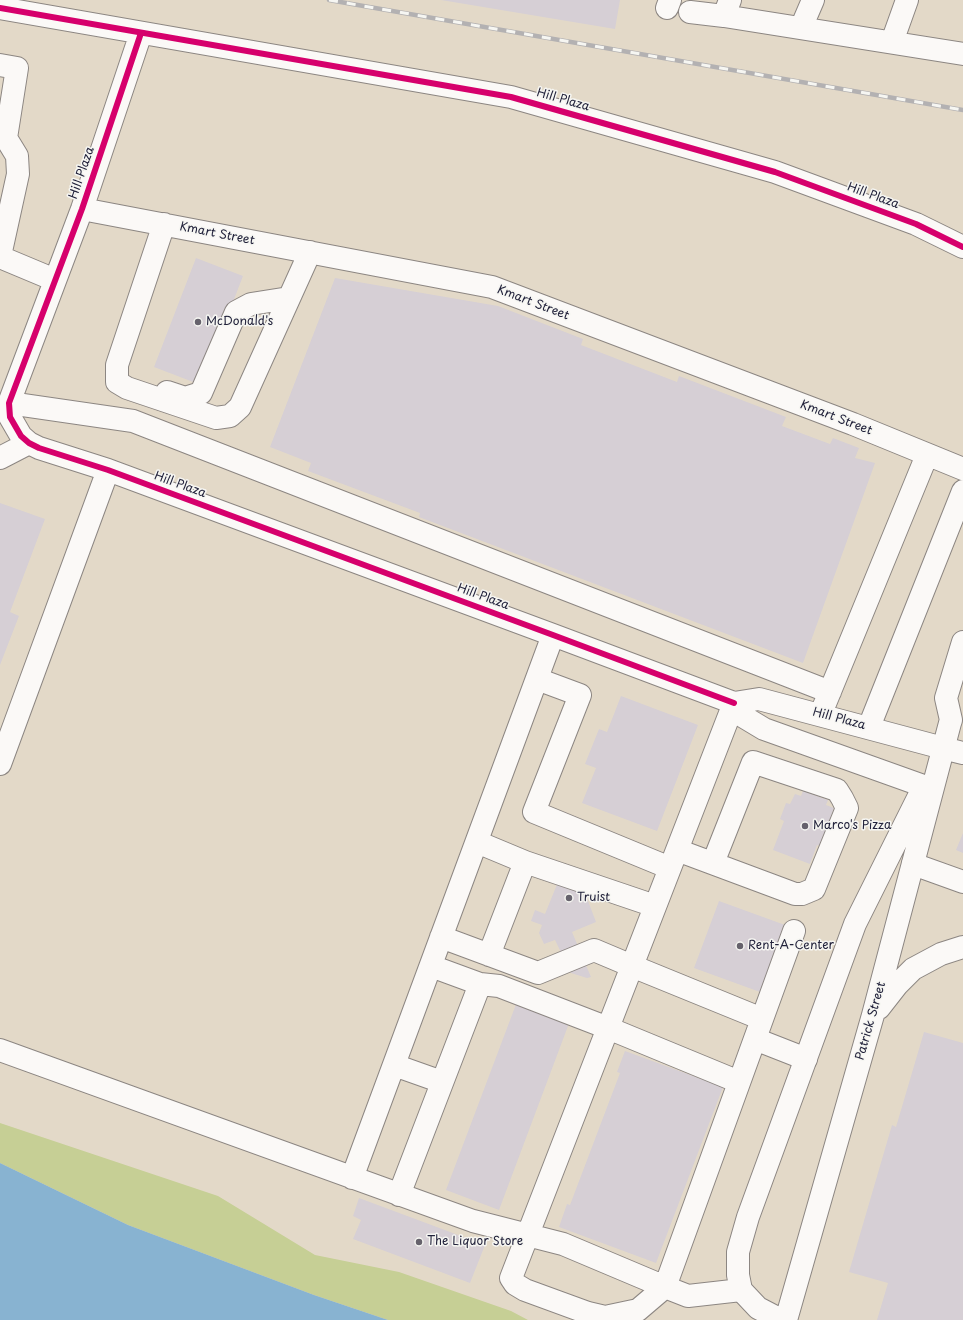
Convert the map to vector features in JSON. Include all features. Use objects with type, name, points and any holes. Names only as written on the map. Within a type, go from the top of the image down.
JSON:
[{"type":"street","points":[[802,28],[813,0]]},
{"type":"street","points":[[892,42],[908,0]]},
{"type":"street","name":"Hill Plaza","points":[[0,8],[511,98],[775,172],[910,222],[963,247]]},
{"type":"street","points":[[690,12],[727,8],[802,28],[963,54]]},
{"type":"street","name":"Hill Plaza","points":[[141,33],[82,209],[6,412],[21,436],[29,443],[39,448],[108,470],[734,703],[758,699],[953,750]]},
{"type":"street","points":[[0,65],[18,68],[3,137],[17,156],[18,174],[0,256],[55,280]]},
{"type":"street","name":"Kmart Street","points":[[82,209],[492,288],[853,424],[963,469]]},
{"type":"street","points":[[164,224],[117,365],[117,382],[127,388],[216,418],[230,416],[240,407],[310,252]]},
{"type":"street","points":[[119,360],[142,384],[184,398],[201,393],[236,312],[251,304],[289,298]]},
{"type":"street","points":[[6,412],[133,421],[830,692]]},
{"type":"street","points":[[0,458],[29,443]]},
{"type":"street","points":[[820,714],[927,455]]},
{"type":"street","points":[[0,764],[108,470]]},
{"type":"street","points":[[869,727],[963,491]]},
{"type":"street","points":[[352,1178],[553,635]]},
{"type":"street","points":[[781,1320],[758,1308],[741,1290],[738,1275],[738,1252],[748,1217],[855,924],[928,788],[953,750],[957,714],[946,698],[963,642]]},
{"type":"street","points":[[537,679],[580,695],[534,812],[674,859],[713,863],[795,894],[802,894],[814,889],[847,808],[837,790],[753,762]]},
{"type":"street","points":[[734,703],[744,717],[764,729],[928,788]]},
{"type":"street","points":[[734,703],[511,1278],[515,1284],[525,1290],[588,1313],[605,1316],[638,1310],[665,1287],[794,931]]},
{"type":"street","points":[[713,863],[753,762],[764,729]]},
{"type":"street","name":"Patrick Street","points":[[786,1320],[873,1015],[913,864],[928,788]]},
{"type":"street","points":[[477,842],[525,862],[655,906]]},
{"type":"street","points":[[489,955],[525,862]]},
{"type":"street","points":[[913,864],[963,882]]},
{"type":"street","points":[[441,937],[538,973],[594,950],[762,1019]]},
{"type":"street","points":[[873,1015],[913,969],[941,954],[963,947]]},
{"type":"street","points":[[431,966],[480,984],[499,986],[608,1028],[739,1082]]},
{"type":"street","points":[[399,1194],[480,984]]},
{"type":"street","points":[[755,1039],[806,1059]]},
{"type":"street","points":[[0,1050],[473,1221],[563,1244],[688,1296],[741,1290]]},
{"type":"street","points":[[394,1065],[442,1082]]},
{"type":"green space","points":[[0,1123],[218,1196],[315,1255],[399,1272],[511,1311],[528,1320],[388,1320],[314,1295],[128,1225],[0,1163]]},
{"type":"water","points":[[0,1163],[128,1225],[314,1295],[388,1320],[0,1320]]},
{"type":"building","points":[[441,0],[620,0],[615,29]]},
{"type":"building","name":"McDonald's","points":[[196,258],[243,276],[201,385],[154,367]]},
{"type":"building","points":[[335,278],[498,306],[583,339],[581,345],[677,382],[679,376],[786,417],[782,426],[830,444],[833,438],[859,448],[855,458],[875,463],[803,663],[419,517],[420,513],[308,471],[311,463],[270,447]]},
{"type":"building","points":[[0,503],[45,519],[10,612],[19,616],[0,665]]},
{"type":"building","points":[[621,696],[698,725],[657,831],[582,803],[596,768],[585,764],[599,729],[607,732]]},
{"type":"building","name":"Marco's Pizza","points":[[803,791],[828,800],[826,805],[834,808],[820,846],[817,845],[810,864],[773,850],[784,821],[780,819],[786,803],[790,804],[795,794],[801,796]]},
{"type":"building","points":[[963,833],[963,853],[956,850]]},
{"type":"building","name":"Truist","points":[[560,877],[582,885],[596,922],[572,932],[591,977],[587,978],[571,973],[555,940],[544,944],[539,933],[542,925],[531,921],[535,910],[545,914]]},
{"type":"building","name":"Rent-A-Center","points":[[719,901],[785,925],[760,992],[694,968]]},
{"type":"building","points":[[518,999],[571,1018],[499,1210],[446,1190]]},
{"type":"building","points":[[924,1032],[963,1043],[963,1320],[877,1320],[888,1283],[849,1272],[892,1125],[896,1127]]},
{"type":"building","points":[[625,1051],[723,1087],[656,1263],[559,1227],[567,1204],[570,1205],[620,1073],[617,1072]]},
{"type":"building","name":"The Liquor Store","points":[[359,1198],[485,1245],[470,1283],[353,1239],[361,1220],[353,1216]]},
{"type":"railway","points":[[329,0],[963,110]]},
{"type":"cycle path","points":[[0,8],[511,97],[775,172],[916,224],[963,247]]},
{"type":"cycle path","points":[[141,33],[82,209],[9,403],[10,417],[21,436],[29,443],[39,448],[108,470],[734,703]]},
{"type":"place","name":"McDonald's","points":[[198,322]]},
{"type":"place","name":"Marco's Pizza","points":[[805,826]]},
{"type":"place","name":"Truist","points":[[569,898]]},
{"type":"place","name":"Rent-A-Center","points":[[740,946]]},
{"type":"place","name":"The Liquor Store","points":[[419,1242]]}]
